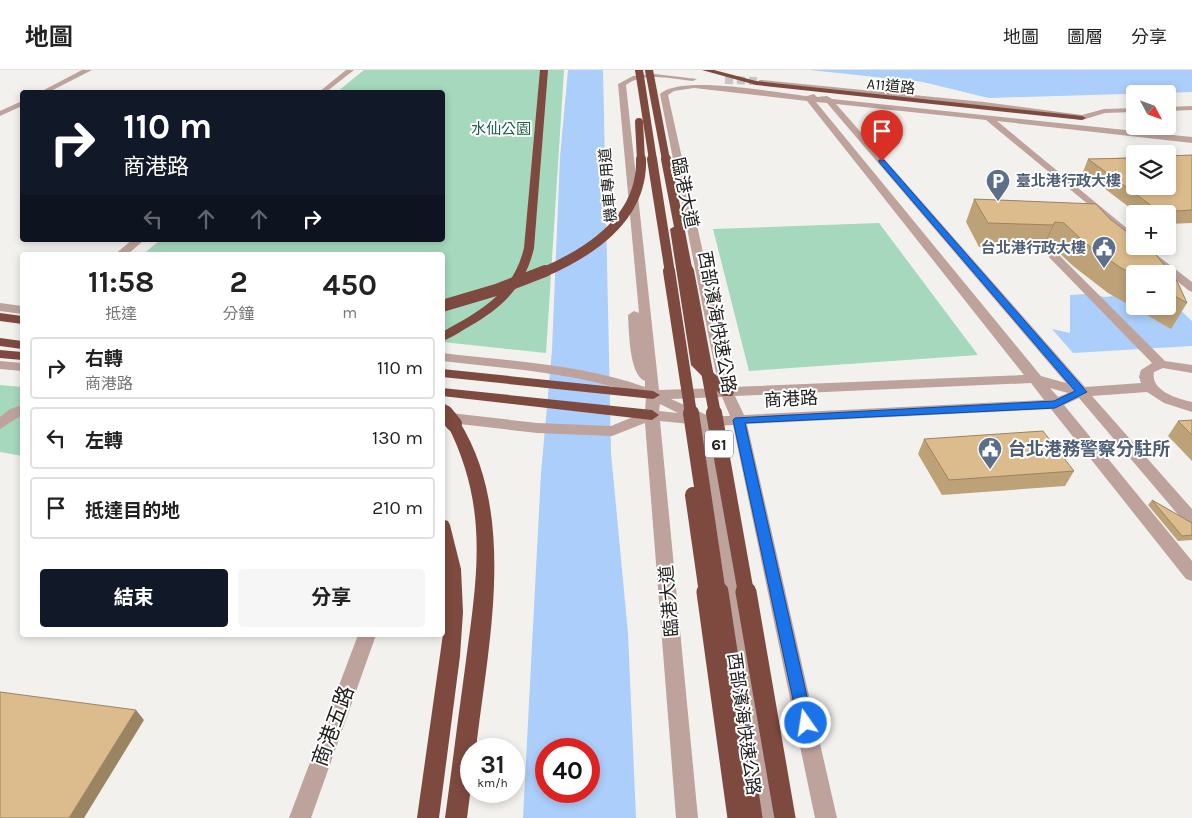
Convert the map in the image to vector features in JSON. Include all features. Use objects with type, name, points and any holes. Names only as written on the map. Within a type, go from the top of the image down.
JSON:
[{"type":"highway","points":[[445,335],[492,306],[512,289],[523,273],[529,254],[544,70]]},
{"type":"highway","points":[[637,70],[752,818]]},
{"type":"highway","name":"西部濱海快速公路","points":[[637,70],[738,818]]},
{"type":"highway","points":[[649,70],[698,365],[727,393]]},
{"type":"highway","name":"西部濱海快速公路","points":[[649,70],[705,360],[785,818]]},
{"type":"highway","points":[[706,70],[727,79],[1082,118]]},
{"type":"highway","points":[[445,305],[502,289],[564,264],[604,238],[628,210],[639,187],[641,164],[639,96]]},
{"type":"highway","points":[[0,326],[20,329]]},
{"type":"highway","points":[[0,342],[20,344]]},
{"type":"highway","points":[[0,348],[20,350]]},
{"type":"highway","points":[[0,354],[20,356]]},
{"type":"highway","points":[[445,373],[541,384],[616,387],[653,395]]},
{"type":"highway","points":[[445,392],[652,415]]},
{"type":"highway","points":[[445,419],[465,441],[472,456],[486,514],[483,602],[456,818]]},
{"type":"highway","points":[[428,818],[454,629],[455,600],[452,564],[445,537]]},
{"type":"street","points":[[48,90],[88,70]]},
{"type":"street","points":[[325,90],[350,70]]},
{"type":"street","name":"機車專用道","points":[[653,395],[638,359],[614,84],[621,78],[644,73],[727,79]]},
{"type":"street","name":"A11道路","points":[[622,84],[635,77],[652,75],[826,97],[984,113]]},
{"type":"street","points":[[762,82],[984,104],[1109,121]]},
{"type":"street","name":"臨港大道","points":[[622,84],[653,395],[652,415],[688,818]]},
{"type":"street","name":"臨港大道","points":[[809,98],[694,86],[672,89],[664,94],[727,393],[739,420],[826,818]]},
{"type":"street","points":[[809,98],[826,97],[1192,520]]},
{"type":"street","points":[[809,98],[1192,574]]},
{"type":"street","points":[[0,114],[20,104]]},
{"type":"street","points":[[1176,109],[1192,108]]},
{"type":"street","points":[[984,113],[1082,118],[1104,111],[1126,110]]},
{"type":"street","points":[[984,113],[1188,140]]},
{"type":"street","points":[[984,113],[1126,232]]},
{"type":"street","points":[[1082,118],[1086,128]]},
{"type":"street","points":[[626,123],[659,124],[670,122]]},
{"type":"street","points":[[124,252],[136,242]]},
{"type":"street","points":[[1048,250],[1161,364]]},
{"type":"street","points":[[1153,255],[1192,288]]},
{"type":"street","points":[[0,307],[20,310]]},
{"type":"street","points":[[445,357],[544,369],[616,387]]},
{"type":"street","points":[[0,364],[20,367]]},
{"type":"street","points":[[1192,369],[1161,364],[1148,370],[1145,375],[1151,387],[1170,400],[1192,407]]},
{"type":"street","name":"商港路","points":[[653,395],[1035,379],[1081,392],[1151,387]]},
{"type":"street","name":"商港路","points":[[445,418],[537,428],[612,431],[652,415],[707,421],[1055,404],[1081,392]]},
{"type":"street","points":[[653,395],[707,421],[772,818]]},
{"type":"street","points":[[0,424],[15,412],[20,411]]},
{"type":"street","name":"商港五路","points":[[300,818],[366,637]]},
{"type":"street","points":[[437,818],[452,710]]},
{"type":"green space","name":"水仙公園","points":[[364,70],[564,70],[546,353],[445,342],[445,252],[146,252],[158,242],[445,242],[445,90],[339,90]]},
{"type":"green space","points":[[879,223],[978,355],[749,371],[713,229]]},
{"type":"green space","points":[[0,385],[20,387],[20,456],[0,452]]},
{"type":"water","points":[[568,70],[603,70],[611,453],[628,633],[636,818],[523,818],[541,473],[552,350],[560,157]]},
{"type":"water","points":[[810,70],[1192,70],[1192,92],[1176,92],[1176,85],[1126,85],[1126,94],[988,98],[922,82]]},
{"type":"water","points":[[1070,295],[1114,296],[1126,303],[1126,315],[1147,315],[1157,321],[1163,315],[1176,315],[1176,306],[1192,321],[1192,346],[1073,353],[1052,329],[1070,333]]},
{"type":"pier","points":[[808,72],[922,82],[988,98],[970,96],[922,84]]},
{"type":"building","points":[[1192,155],[1192,210],[1176,211],[1176,205],[1150,205],[1137,195],[1176,195],[1176,156]]},
{"type":"building","points":[[1126,158],[1126,187],[1088,159]]},
{"type":"building","points":[[974,199],[1096,204],[1110,219],[1126,231],[1126,255],[1156,255],[1164,265],[1126,265],[1126,270],[1084,242],[1064,223],[1055,222],[1053,225],[988,223]]},
{"type":"building","points":[[1176,280],[1177,281],[1187,303],[1176,297]]},
{"type":"building","points":[[1192,420],[1192,435],[1178,421]]},
{"type":"building","points":[[1043,431],[1074,471],[949,480],[924,439]]},
{"type":"building","points":[[1152,500],[1192,523],[1192,535],[1182,536]]},
{"type":"building","points":[[0,692],[136,710],[69,818],[0,818]]},
{"type":"tunnel","points":[[725,80],[758,81]]},
{"type":"place","name":"臺北港行政大樓","points":[[998,202]]},
{"type":"place","name":"台北港行政大樓","points":[[1104,269]]},
{"type":"place","name":"台北港務警察分駐所","points":[[990,470]]},
{"type":"route","points":[[806,723],[739,420],[1055,404],[1081,392],[882,161]]}]
